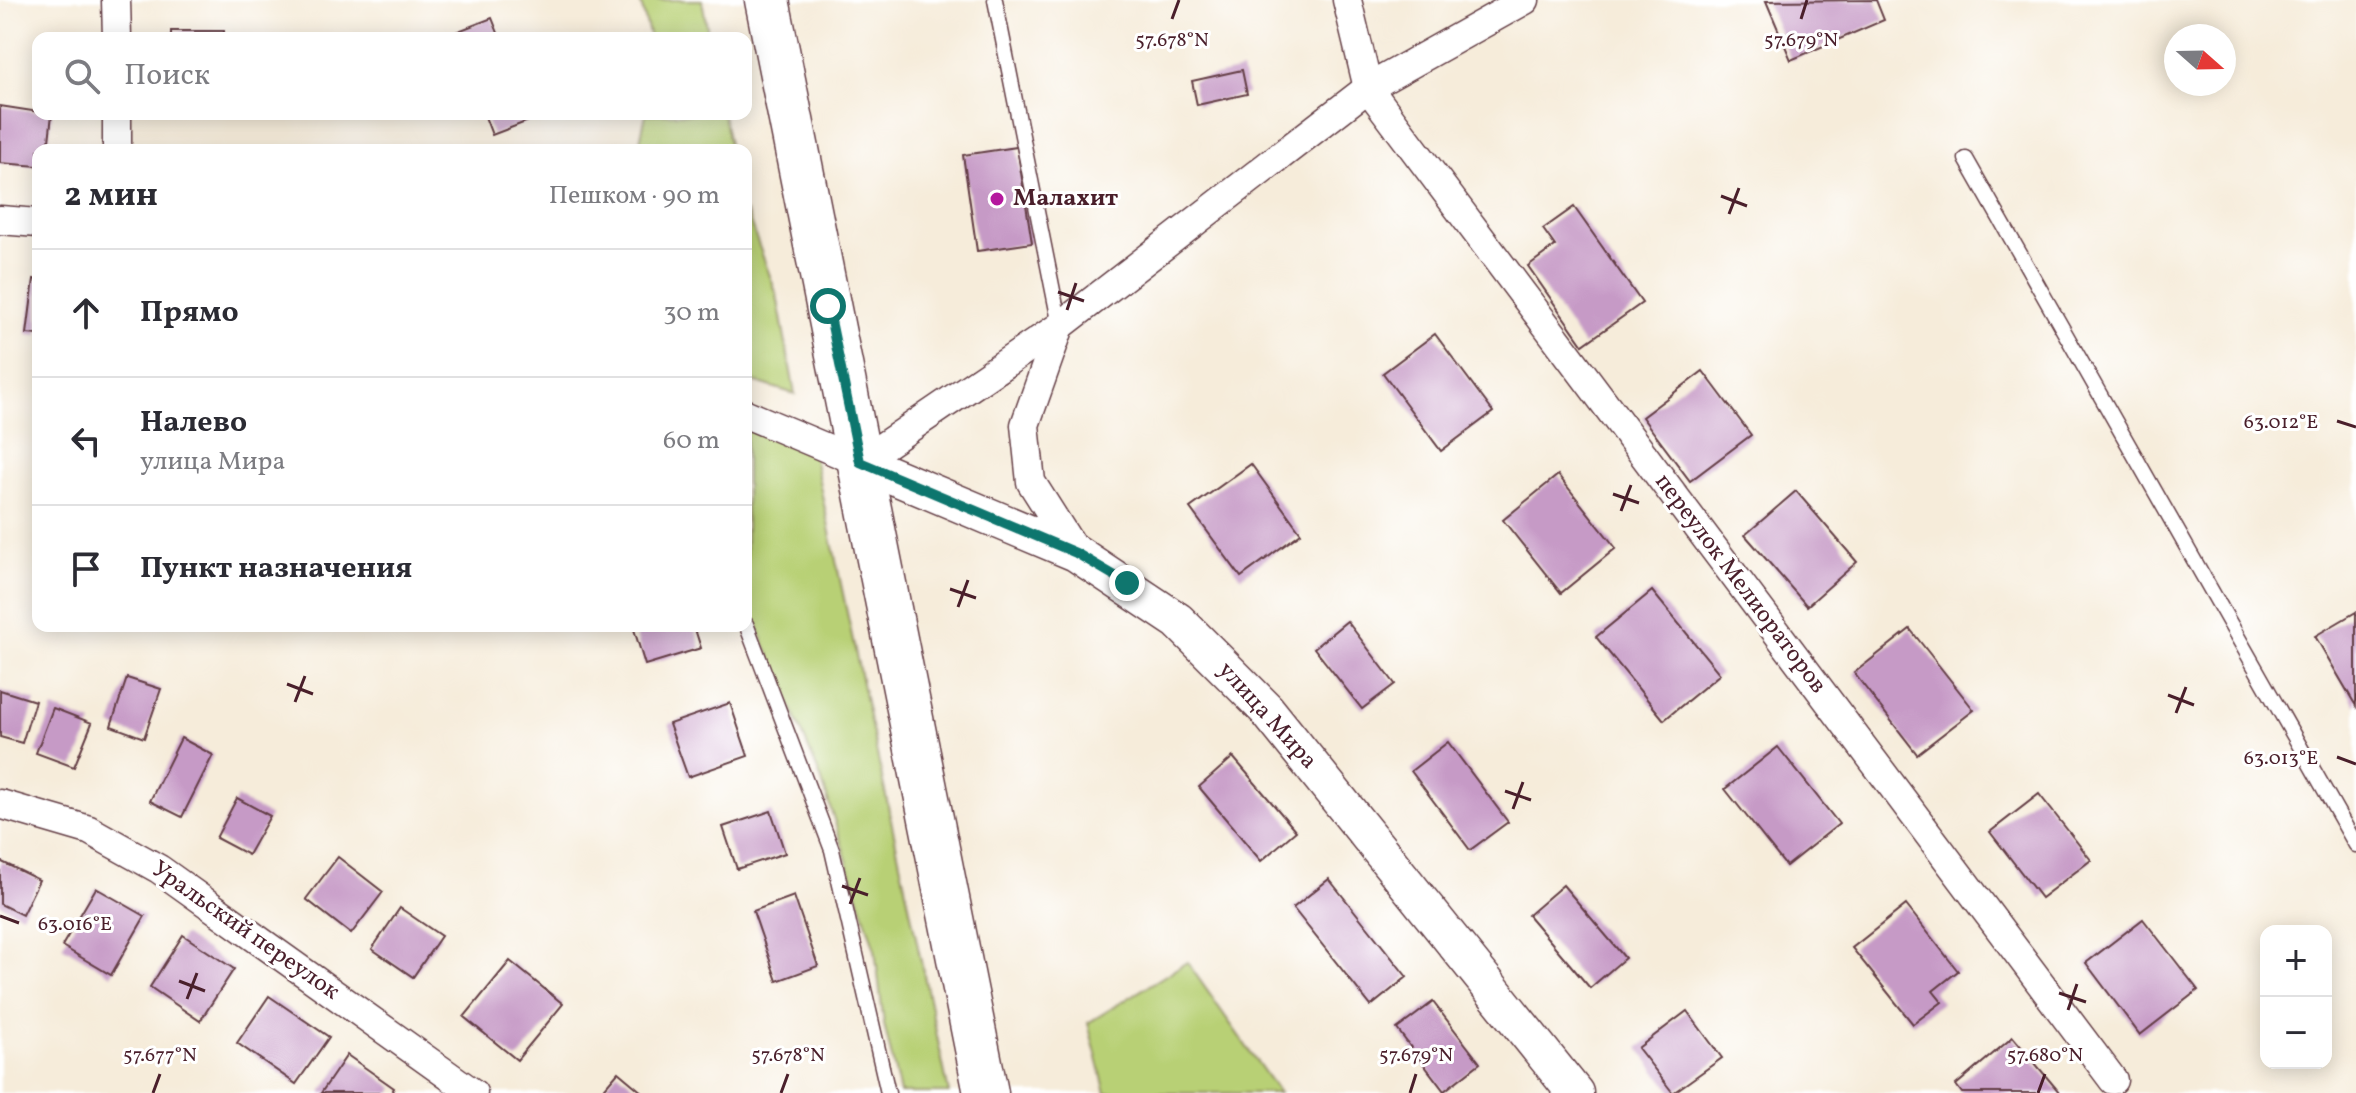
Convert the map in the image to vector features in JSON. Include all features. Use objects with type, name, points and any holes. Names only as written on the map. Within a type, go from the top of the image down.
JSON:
[{"type":"main road","points":[[767,0],[986,1093]]},
{"type":"street","points":[[116,0],[117,32]]},
{"type":"street","points":[[1347,0],[1368,88]]},
{"type":"street","points":[[752,417],[860,462],[1060,326],[1368,88],[1525,0]]},
{"type":"street","name":"переулок Мелиораторов","points":[[1368,88],[2113,1080]]},
{"type":"street","points":[[117,120],[117,144]]},
{"type":"street","points":[[0,220],[32,223]]},
{"type":"street","points":[[1060,326],[1025,425],[1031,482],[1076,553]]},
{"type":"street","name":"улица Мира","points":[[860,462],[1076,553],[1178,621],[1266,709],[1575,1093]]},
{"type":"street","name":"Уральский переулок","points":[[0,804],[89,830],[159,869],[473,1093]]},
{"type":"lane","points":[[995,0],[1060,326]]},
{"type":"lane","points":[[1966,159],[2356,845]]},
{"type":"lane","points":[[749,632],[832,850],[888,1093]]},
{"type":"green space","points":[[640,0],[702,0],[708,32],[648,32]]},
{"type":"green space","points":[[645,120],[724,120],[729,144],[639,144]]},
{"type":"green space","points":[[752,227],[777,295],[795,394],[752,381]]},
{"type":"green space","points":[[752,430],[811,443],[949,1093],[900,1093],[884,1024],[875,950],[821,778],[753,616]]},
{"type":"green space","points":[[1187,962],[1279,1093],[1106,1093],[1088,1023]]},
{"type":"building","points":[[1876,0],[1884,20],[1791,60],[1766,1]]},
{"type":"building","points":[[492,18],[498,32],[456,32]]},
{"type":"building","points":[[171,31],[224,31],[224,32]]},
{"type":"building","points":[[1242,70],[1247,94],[1197,105],[1192,81]]},
{"type":"building","points":[[0,106],[32,111],[32,120],[51,120],[49,144],[32,144],[32,166],[0,163]]},
{"type":"building","points":[[486,120],[531,120],[492,135]]},
{"type":"building","points":[[1017,147],[1032,243],[977,251],[963,155]]},
{"type":"building","points":[[1574,207],[1642,303],[1583,345],[1528,266],[1555,246],[1543,229]]},
{"type":"building","points":[[32,295],[32,334],[27,334]]},
{"type":"building","points":[[1435,334],[1493,412],[1441,451],[1383,373]]},
{"type":"building","points":[[1703,371],[1751,435],[1690,481],[1642,417]]},
{"type":"building","points":[[1251,464],[1301,533],[1241,577],[1190,508]]},
{"type":"building","points":[[1558,475],[1616,548],[1561,593],[1503,520]]},
{"type":"building","points":[[1796,491],[1857,562],[1807,606],[1745,535]]},
{"type":"building","points":[[1652,591],[1720,674],[1664,720],[1596,637]]},
{"type":"building","points":[[2356,612],[2356,706],[2315,636]]},
{"type":"building","points":[[1347,621],[1395,684],[1362,709],[1314,648]]},
{"type":"building","points":[[1910,629],[1974,710],[1917,754],[1854,673]]},
{"type":"building","points":[[635,632],[696,632],[701,648],[645,665]]},
{"type":"building","points":[[127,678],[161,689],[144,738],[111,726]]},
{"type":"building","points":[[0,690],[35,701],[22,743],[0,737]]},
{"type":"building","points":[[730,703],[748,756],[688,777],[669,724]]},
{"type":"building","points":[[53,708],[92,723],[74,767],[36,753]]},
{"type":"building","points":[[181,738],[213,755],[182,817],[150,801]]},
{"type":"building","points":[[1448,742],[1508,822],[1470,850],[1411,771]]},
{"type":"building","points":[[1778,747],[1839,824],[1786,866],[1725,789]]},
{"type":"building","points":[[1233,757],[1296,831],[1261,861],[1199,787]]},
{"type":"building","points":[[2039,794],[2091,860],[2041,898],[1990,832]]},
{"type":"building","points":[[237,798],[270,816],[248,855],[216,838]]},
{"type":"building","points":[[771,811],[785,853],[737,869],[723,827]]},
{"type":"building","points":[[338,857],[383,892],[351,934],[306,899]]},
{"type":"building","points":[[0,861],[39,880],[22,915],[0,904]]},
{"type":"building","points":[[1329,879],[1407,977],[1371,1006],[1293,908]]},
{"type":"building","points":[[1563,885],[1625,958],[1590,988],[1528,915]]},
{"type":"building","points":[[96,888],[145,916],[111,975],[62,946]]},
{"type":"building","points":[[794,896],[818,966],[777,981],[753,911]]},
{"type":"building","points":[[1906,905],[1958,971],[1933,991],[1942,1002],[1913,1024],[1852,948]]},
{"type":"building","points":[[400,908],[441,936],[413,977],[372,949]]},
{"type":"building","points":[[2143,919],[2198,990],[2140,1035],[2086,963]]},
{"type":"building","points":[[183,935],[234,969],[200,1021],[150,987]]},
{"type":"building","points":[[510,961],[563,1004],[517,1060],[464,1017]]},
{"type":"building","points":[[269,996],[329,1037],[296,1084],[237,1043]]},
{"type":"building","points":[[1433,1002],[1480,1063],[1444,1091],[1397,1029]]},
{"type":"building","points":[[1687,1011],[1722,1058],[1673,1093],[1638,1048]]},
{"type":"building","points":[[2013,1037],[2060,1093],[1962,1093],[1956,1085]]},
{"type":"building","points":[[347,1055],[394,1088],[391,1093],[321,1093]]},
{"type":"building","points":[[618,1072],[643,1093],[600,1093]]},
{"type":"place","name":"Малахит","points":[[997,199]]},
{"type":"route","points":[[828,306],[860,462],[1076,553],[1127,583]]}]
